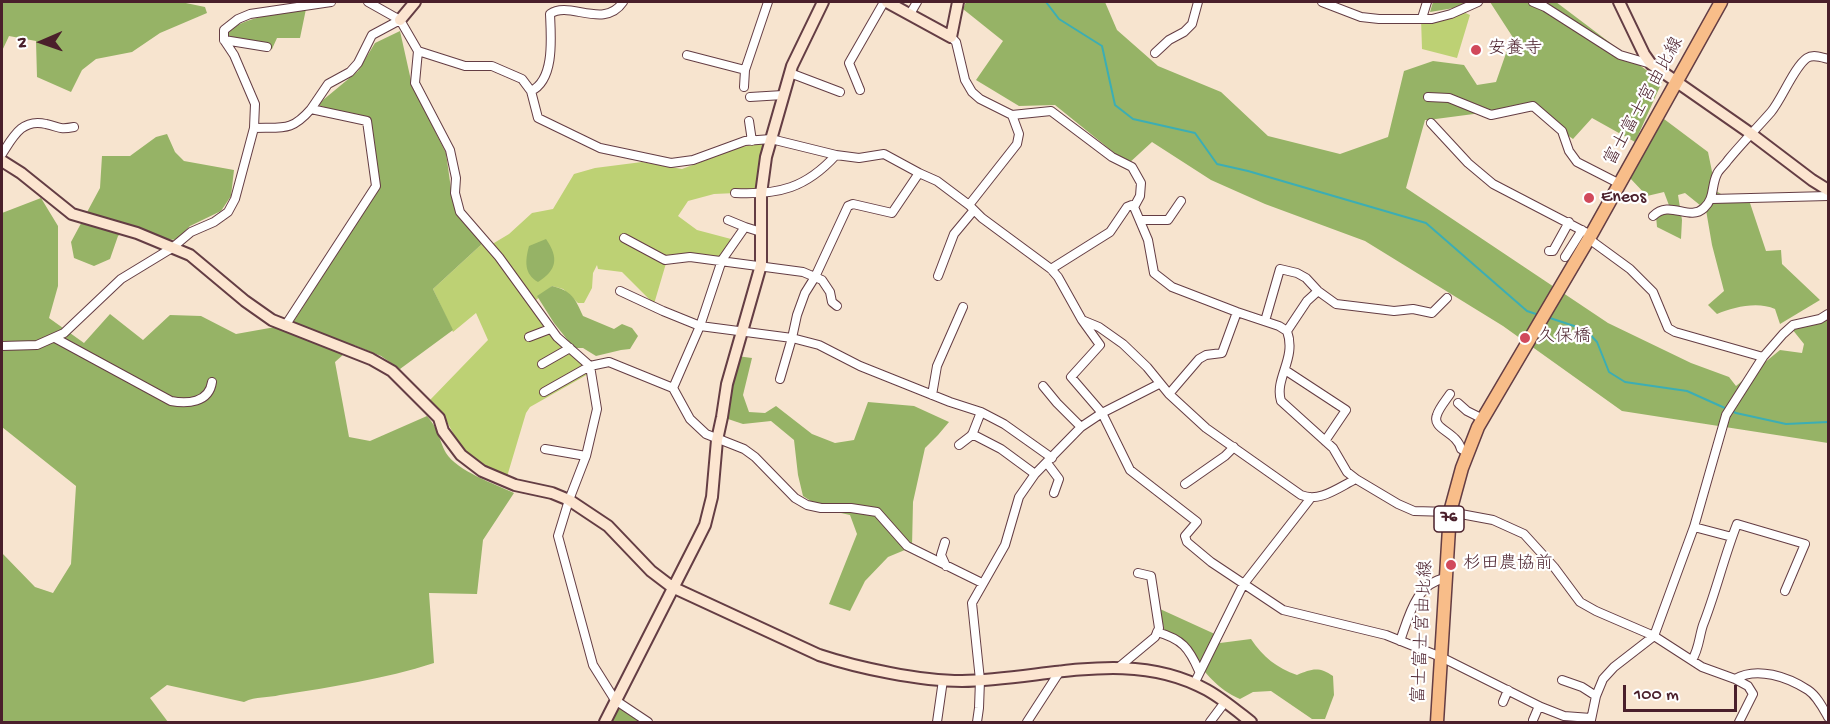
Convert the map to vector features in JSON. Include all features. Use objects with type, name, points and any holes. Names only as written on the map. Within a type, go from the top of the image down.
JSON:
[{"type":"main road","name":"富士富士宮由比線","points":[[1437,723],[1450,512],[1467,452],[1483,419],[1553,300],[1588,235],[1620,184],[1721,2]]},
{"type":"street","points":[[2,346],[37,345],[64,333],[121,279],[172,248],[191,232],[214,222],[228,212],[235,199],[254,128],[255,104],[234,55],[224,40],[224,30],[238,19],[250,14],[331,2]]},
{"type":"street","points":[[360,2],[369,3],[390,12],[400,20],[418,51],[415,83],[450,150],[456,178],[455,194],[460,212],[499,257],[557,337],[590,366],[597,409],[586,456],[558,536],[592,665],[615,700],[648,723]]},
{"type":"street","points":[[254,128],[291,127],[301,120],[328,84],[350,72],[358,63],[372,35],[400,20],[415,2]]},
{"type":"street","points":[[531,91],[543,82],[552,48],[550,14],[555,9],[605,14],[618,9],[623,2]]},
{"type":"street","points":[[744,87],[745,70],[768,2]]},
{"type":"street","points":[[605,723],[707,518],[712,497],[717,440],[727,384],[760,265],[763,172],[790,73],[823,2]]},
{"type":"street","points":[[860,90],[849,63],[886,2],[951,37],[956,42],[965,80],[972,92],[980,99],[1012,114],[1051,111],[1112,157],[1132,167],[1141,183],[1140,196],[1134,207]]},
{"type":"street","points":[[910,14],[917,2]]},
{"type":"street","points":[[951,37],[958,2]]},
{"type":"street","points":[[1155,53],[1192,24],[1197,2]]},
{"type":"street","points":[[1322,2],[1366,18],[1432,19],[1451,14],[1478,2]]},
{"type":"street","points":[[1422,18],[1427,2]]},
{"type":"street","points":[[1533,2],[1545,7],[1620,56],[1651,64],[1828,190]]},
{"type":"street","points":[[1619,2],[1651,64]]},
{"type":"street","points":[[224,40],[267,47]]},
{"type":"street","points":[[418,51],[465,66],[492,66],[522,79],[531,91],[538,118],[589,145],[635,157],[671,163],[693,160],[745,141],[771,139],[836,155],[859,158],[884,154],[937,181],[1051,269],[1058,277],[1082,320],[1100,345],[1071,377],[1102,413],[1130,471],[1197,522],[1185,537],[1187,542],[1242,585],[1284,610],[1386,635],[1441,657],[1562,719],[1591,720],[1596,696],[1614,667],[1654,636],[1694,527],[1726,415],[1763,357],[1794,324],[1820,319],[1828,314]]},
{"type":"street","points":[[687,54],[745,70]]},
{"type":"street","points":[[1653,216],[1659,210],[1667,208],[1688,212],[1702,210],[1712,199],[1717,175],[1750,133],[1772,111],[1800,64],[1808,57],[1817,56],[1828,59]]},
{"type":"street","points":[[790,73],[840,92]]},
{"type":"street","points":[[750,97],[783,95]]},
{"type":"street","points":[[1428,97],[1449,98],[1491,115],[1533,106],[1562,131],[1569,151],[1577,162],[1620,184]]},
{"type":"street","points":[[285,326],[376,186],[367,121],[311,109]]},
{"type":"street","points":[[938,276],[954,234],[1017,144],[1019,134],[1012,114]]},
{"type":"street","points":[[749,121],[752,141]]},
{"type":"street","points":[[2,154],[17,131],[29,123],[45,124],[60,130],[74,127]]},
{"type":"street","points":[[1431,123],[1481,176],[1512,195],[1569,222],[1630,268],[1653,292],[1668,328],[1763,357]]},
{"type":"street","points":[[735,193],[761,194],[808,181],[836,155]]},
{"type":"street","points":[[2,161],[21,173],[72,214],[138,232],[190,255],[245,301],[272,320],[366,356],[392,371],[439,418],[443,431],[461,455],[482,471],[515,486],[552,493],[569,500],[608,525],[651,571],[672,587],[819,655],[881,670],[943,680],[980,680],[1119,667],[1169,675],[1194,684],[1225,702],[1251,723]]},
{"type":"street","points":[[780,379],[796,315],[848,206],[854,204],[892,213],[919,173]]},
{"type":"street","points":[[1712,199],[1828,196]]},
{"type":"street","points":[[1140,220],[1168,220],[1181,201]]},
{"type":"street","points":[[1051,269],[1110,232],[1127,207],[1132,205],[1134,207]]},
{"type":"street","points":[[1134,207],[1148,240],[1154,273],[1172,287],[1287,331]]},
{"type":"street","points":[[728,220],[761,232]]},
{"type":"street","points":[[1549,251],[1553,250],[1569,222]]},
{"type":"street","points":[[673,388],[700,326],[722,260],[745,227]]},
{"type":"street","points":[[1565,257],[1588,235]]},
{"type":"street","points":[[624,238],[665,260],[690,257],[802,272],[822,280],[837,306]]},
{"type":"street","points":[[1265,321],[1280,269],[1306,278],[1318,291],[1336,304],[1394,311],[1413,309],[1432,313],[1447,298]]},
{"type":"street","points":[[620,291],[700,326],[792,338],[819,345],[860,366],[981,412],[1004,424],[1049,460],[1059,479],[1054,493]]},
{"type":"street","points":[[1318,291],[1307,301],[1287,331],[1290,345],[1289,358],[1279,392],[1281,401],[1333,448],[1347,472],[1398,504],[1414,511],[1450,512],[1493,520],[1524,534],[1581,602],[1596,611],[1654,636],[1702,667],[1748,686],[1753,694],[1739,723]]},
{"type":"street","points":[[932,394],[937,366],[963,307]]},
{"type":"street","points":[[1169,394],[1199,359],[1206,355],[1222,353],[1237,312]]},
{"type":"street","points":[[1082,320],[1099,327],[1123,344],[1147,367],[1159,384],[1206,428],[1310,499]]},
{"type":"street","points":[[529,337],[550,328]]},
{"type":"street","points":[[55,338],[171,401],[185,403],[197,401],[207,393],[212,382]]},
{"type":"street","points":[[542,364],[570,348]]},
{"type":"street","points":[[544,392],[590,366],[609,362],[673,388],[690,419],[706,434],[744,449],[755,457],[795,498],[807,505],[821,508],[851,508],[877,512],[907,546],[982,583]]},
{"type":"street","points":[[1285,370],[1346,410],[1325,441]]},
{"type":"street","points":[[977,723],[980,680],[972,603],[1005,545],[1019,496],[1035,474],[1081,427],[1102,413],[1159,384]]},
{"type":"street","points":[[1043,386],[1057,404],[1081,427]]},
{"type":"street","points":[[1450,394],[1436,415],[1437,424],[1455,436],[1461,448],[1467,452]]},
{"type":"street","points":[[1458,403],[1467,411],[1483,419]]},
{"type":"street","points":[[959,445],[972,434],[981,412]]},
{"type":"street","points":[[972,434],[1001,449],[1035,474]]},
{"type":"street","points":[[1185,484],[1234,447]]},
{"type":"street","points":[[545,449],[586,456]]},
{"type":"street","points":[[1194,684],[1242,585],[1310,499],[1356,479]]},
{"type":"street","points":[[1692,660],[1698,650],[1737,524],[1805,544],[1785,591]]},
{"type":"street","points":[[1694,527],[1732,537]]},
{"type":"street","points":[[945,542],[941,555],[946,566]]},
{"type":"street","points":[[1119,667],[1155,636],[1159,628],[1151,576],[1138,573]]},
{"type":"street","points":[[1400,641],[1422,591],[1434,580],[1446,578]]},
{"type":"street","points":[[1157,632],[1180,641],[1192,655],[1199,671]]},
{"type":"street","points":[[1027,723],[1060,671]]},
{"type":"street","points":[[1735,679],[1745,673],[1765,672],[1809,691],[1828,717]]},
{"type":"street","points":[[937,723],[943,680]]},
{"type":"street","points":[[1562,680],[1582,687],[1596,696]]},
{"type":"street","points":[[1503,702],[1508,690]]},
{"type":"street","points":[[1210,723],[1225,702]]},
{"type":"street","points":[[1533,720],[1539,706]]},
{"type":"green space","points":[[2,2],[181,2],[205,7],[207,13],[160,33],[132,52],[96,59],[82,70],[71,92],[37,77],[36,41],[9,36],[2,51]]},
{"type":"green space","points":[[966,2],[1105,2],[1117,30],[1158,66],[1221,92],[1268,136],[1340,154],[1388,137],[1404,71],[1433,61],[1464,65],[1477,85],[1496,82],[1512,36],[1490,2],[1556,2],[1662,82],[1635,142],[1592,118],[1573,139],[1527,107],[1425,120],[1406,188],[1608,323],[1691,363],[1729,377],[1736,386],[1780,350],[1802,353],[1804,344],[1792,329],[1828,319],[1828,443],[1622,411],[1503,326],[1365,241],[1265,204],[1211,180],[1152,142],[1128,164],[1055,105],[1019,106],[976,80],[1003,41],[963,9]]},
{"type":"green space","points":[[1433,2],[1490,2],[1430,12]]},
{"type":"green space","points":[[306,9],[300,38],[277,38],[272,49],[233,43],[227,34],[252,19]]},
{"type":"green space","points":[[1461,11],[1470,15],[1457,58],[1422,49],[1421,18]]},
{"type":"green space","points":[[400,31],[412,85],[446,153],[451,189],[483,243],[433,289],[453,330],[400,369],[381,356],[354,345],[335,362],[349,437],[370,441],[427,416],[451,460],[477,476],[514,493],[483,540],[477,594],[429,593],[434,663],[415,669],[358,682],[244,702],[167,685],[150,698],[168,722],[2,722],[2,553],[35,587],[53,593],[71,564],[76,486],[2,427],[2,213],[41,198],[58,226],[58,286],[49,318],[84,343],[110,314],[143,340],[170,315],[201,316],[236,334],[292,324],[379,188],[370,120],[317,105],[358,71],[375,43]]},
{"type":"green space","points":[[1664,119],[1708,152],[1716,191],[1736,203],[1750,203],[1766,251],[1781,250],[1782,264],[1820,300],[1780,324],[1775,309],[1761,305],[1730,309],[1717,314],[1708,305],[1724,291],[1706,210],[1685,193],[1678,195],[1682,220],[1681,239],[1657,227],[1656,216],[1670,208],[1664,192],[1647,196],[1629,177],[1650,134]]},
{"type":"green space","points":[[167,134],[175,152],[184,161],[234,170],[231,196],[221,211],[190,226],[176,240],[130,225],[118,236],[110,259],[94,266],[74,258],[71,242],[100,188],[102,156],[130,156],[156,137]]},
{"type":"green space","points":[[765,143],[758,192],[714,194],[688,201],[678,216],[697,230],[731,239],[721,262],[667,260],[654,304],[622,272],[598,269],[597,265],[593,273],[592,288],[584,303],[578,303],[563,289],[552,286],[535,301],[489,246],[509,234],[532,213],[553,209],[574,174],[595,168],[642,162],[682,169],[741,147]]},
{"type":"green space","points":[[546,239],[553,252],[554,263],[549,273],[538,282],[530,275],[526,262],[529,246]]},
{"type":"green space","points":[[483,243],[541,315],[585,359],[590,373],[530,407],[526,413],[506,480],[465,455],[446,420],[430,400],[488,340],[476,313],[453,332],[433,289]]},
{"type":"green space","points":[[552,286],[572,296],[583,316],[614,329],[622,324],[632,328],[638,336],[630,349],[596,356],[583,348],[574,348],[554,323],[537,296]]},
{"type":"green space","points":[[737,356],[752,358],[743,395],[749,412],[765,413],[776,406],[812,434],[835,443],[854,440],[868,402],[914,406],[949,422],[925,448],[913,502],[912,547],[888,557],[865,581],[850,611],[829,604],[857,534],[850,515],[823,509],[803,496],[794,440],[771,421],[743,424],[722,417]]},
{"type":"green space","points":[[1160,609],[1217,635],[1220,643],[1251,639],[1271,661],[1297,675],[1315,670],[1333,676],[1334,695],[1325,719],[1312,719],[1271,691],[1253,692],[1240,699],[1232,695],[1212,680],[1186,649],[1165,634]]},
{"type":"green space","points":[[615,705],[641,722],[607,722]]},
{"type":"waterway","points":[[1046,2],[1059,19],[1102,46],[1115,105],[1133,119],[1195,133],[1217,164],[1426,223],[1527,311],[1539,315]]},
{"type":"waterway","points":[[1547,317],[1586,330],[1597,342],[1609,372],[1625,382],[1687,391],[1736,413],[1786,424],[1828,422]]},
{"type":"place","name":"安養寺","points":[[1476,50]]},
{"type":"place","name":"Eneos","points":[[1589,198]]},
{"type":"place","name":"久保橋","points":[[1525,338]]},
{"type":"place","name":"杉田農協前","points":[[1451,565]]}]
